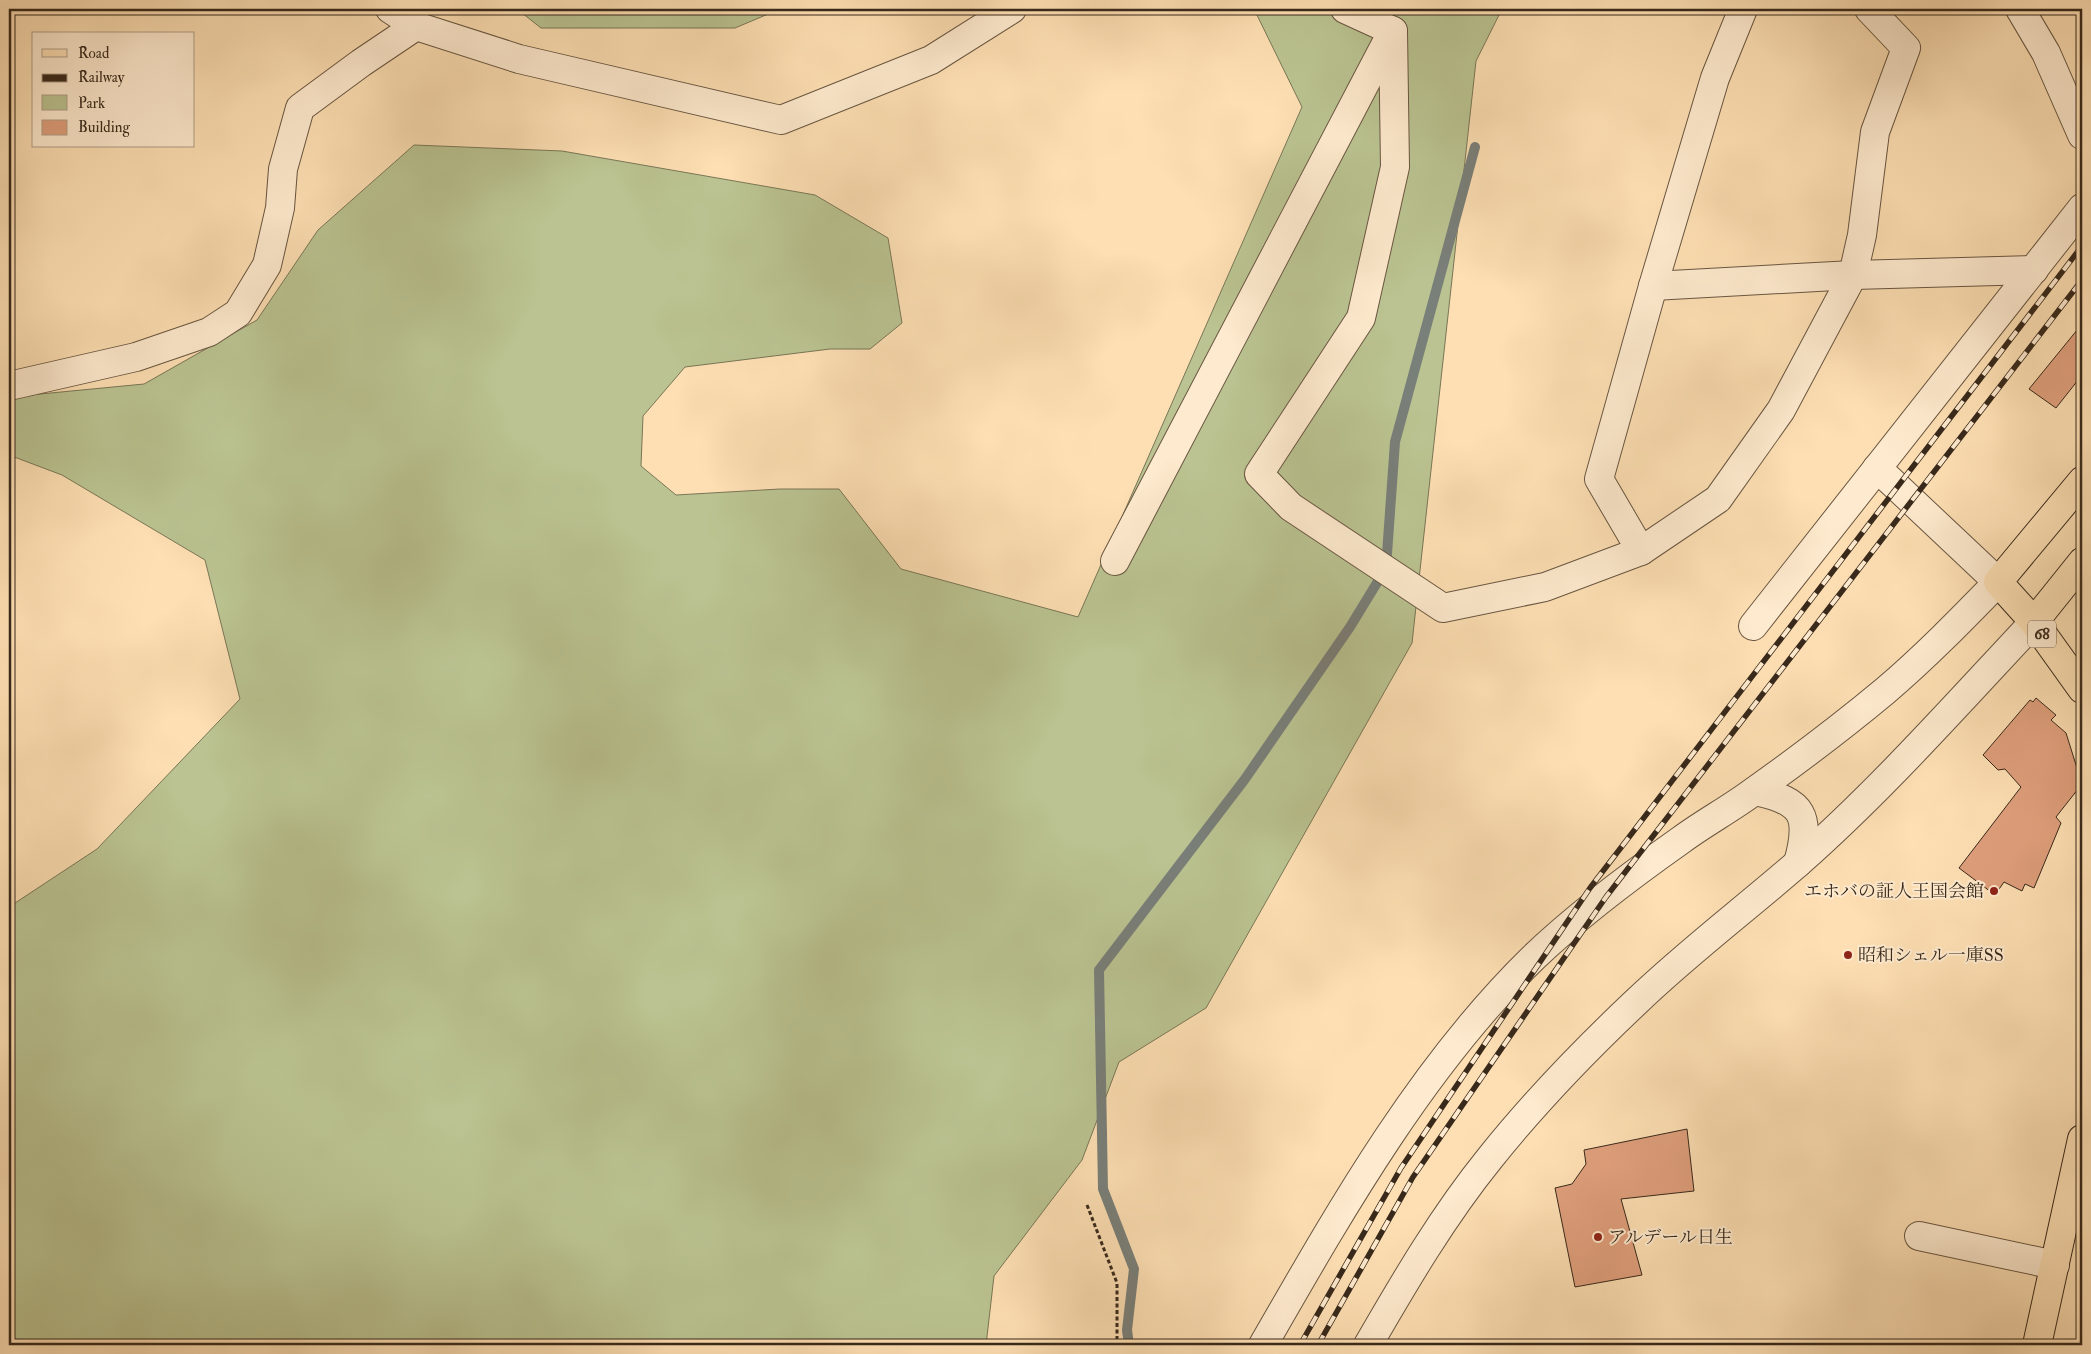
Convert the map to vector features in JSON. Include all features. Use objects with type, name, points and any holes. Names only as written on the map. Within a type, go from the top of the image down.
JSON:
[{"type":"main road","points":[[1998,582],[2082,481]]},
{"type":"main road","name":"68","points":[[2034,622],[2082,562]]},
{"type":"main road","name":"68","points":[[1998,582],[2034,622],[2082,689]]},
{"type":"main road","points":[[2037,1345],[2082,1139]]},
{"type":"street","points":[[390,9],[416,26],[519,59],[781,120],[931,60],[1012,9]]},
{"type":"street","points":[[1345,9],[1393,31]]},
{"type":"street","points":[[1640,551],[1599,479],[1653,286],[1715,78],[1743,9]]},
{"type":"street","points":[[1393,31],[1395,167],[1361,318],[1259,474],[1291,508],[1443,608],[1545,587],[1640,551],[1718,499],[1781,410],[1853,275],[1862,235],[1875,132],[1906,48],[1869,9]]},
{"type":"street","points":[[2020,9],[2046,53],[2082,135]]},
{"type":"street","points":[[9,386],[136,357],[209,332],[238,313],[267,265],[280,208],[283,169],[300,108],[361,63],[416,26]]},
{"type":"street","points":[[1115,561],[1393,31]]},
{"type":"street","points":[[1753,626],[2082,208]]},
{"type":"street","points":[[1653,286],[1853,275],[2034,270]]},
{"type":"street","points":[[1263,1345],[1389,1136],[1422,1088],[1498,996],[1533,958],[1588,909],[1681,840],[1755,791],[1885,690],[1951,631],[1998,582],[1878,468]]},
{"type":"street","points":[[1368,1345],[1409,1273],[1489,1159],[1573,1065],[1636,1002],[1693,950],[1798,863],[1889,776],[2034,622]]},
{"type":"street","points":[[1755,791],[1776,795],[1790,802],[1798,811],[1805,825],[1805,839],[1798,863]]},
{"type":"street","points":[[1919,1236],[2054,1265]]},
{"type":"path","points":[[1087,1205],[1117,1282],[1117,1345]]},
{"type":"green space","points":[[517,9],[780,9],[735,28],[541,28]]},
{"type":"green space","points":[[1254,9],[1502,9],[1476,61],[1412,643],[1206,1008],[1119,1062],[1082,1160],[994,1276],[986,1345],[9,1345],[9,907],[97,849],[240,699],[205,560],[62,475],[9,455],[9,397],[144,384],[257,320],[318,230],[414,145],[562,151],[815,195],[888,238],[902,323],[870,349],[830,349],[685,367],[643,416],[641,466],[676,495],[780,489],[839,489],[901,569],[1078,617],[1302,107]]},
{"type":"building","points":[[2082,324],[2082,375],[2056,408],[2029,389]]},
{"type":"building","points":[[2036,698],[2056,715],[2051,720],[2066,733],[2082,784],[2056,817],[2061,823],[2034,888],[2025,884],[2022,891],[2004,882],[1995,895],[1959,868],[2021,787],[2005,769],[1998,770],[1983,755],[2030,700],[2033,702]]},
{"type":"building","name":"アルデール日生","points":[[1687,1129],[1694,1191],[1621,1199],[1642,1275],[1575,1287],[1555,1188],[1572,1184],[1586,1164],[1584,1150]]},
{"type":"waterway","points":[[1129,1345],[1127,1330],[1134,1269],[1103,1189],[1099,970],[1245,779],[1350,627],[1386,568],[1395,442],[1475,147]]},
{"type":"railway","points":[[1300,1345],[1401,1168],[1590,888],[2082,246]]},
{"type":"railway","points":[[1318,1345],[1413,1177],[1606,897],[2082,280]]},
{"type":"place","name":"エホバの証人王国会館","points":[[1994,891]]},
{"type":"place","name":"昭和シェル一庫SS","points":[[1848,955]]},
{"type":"place","name":"アルデール日生","points":[[1598,1237]]}]
